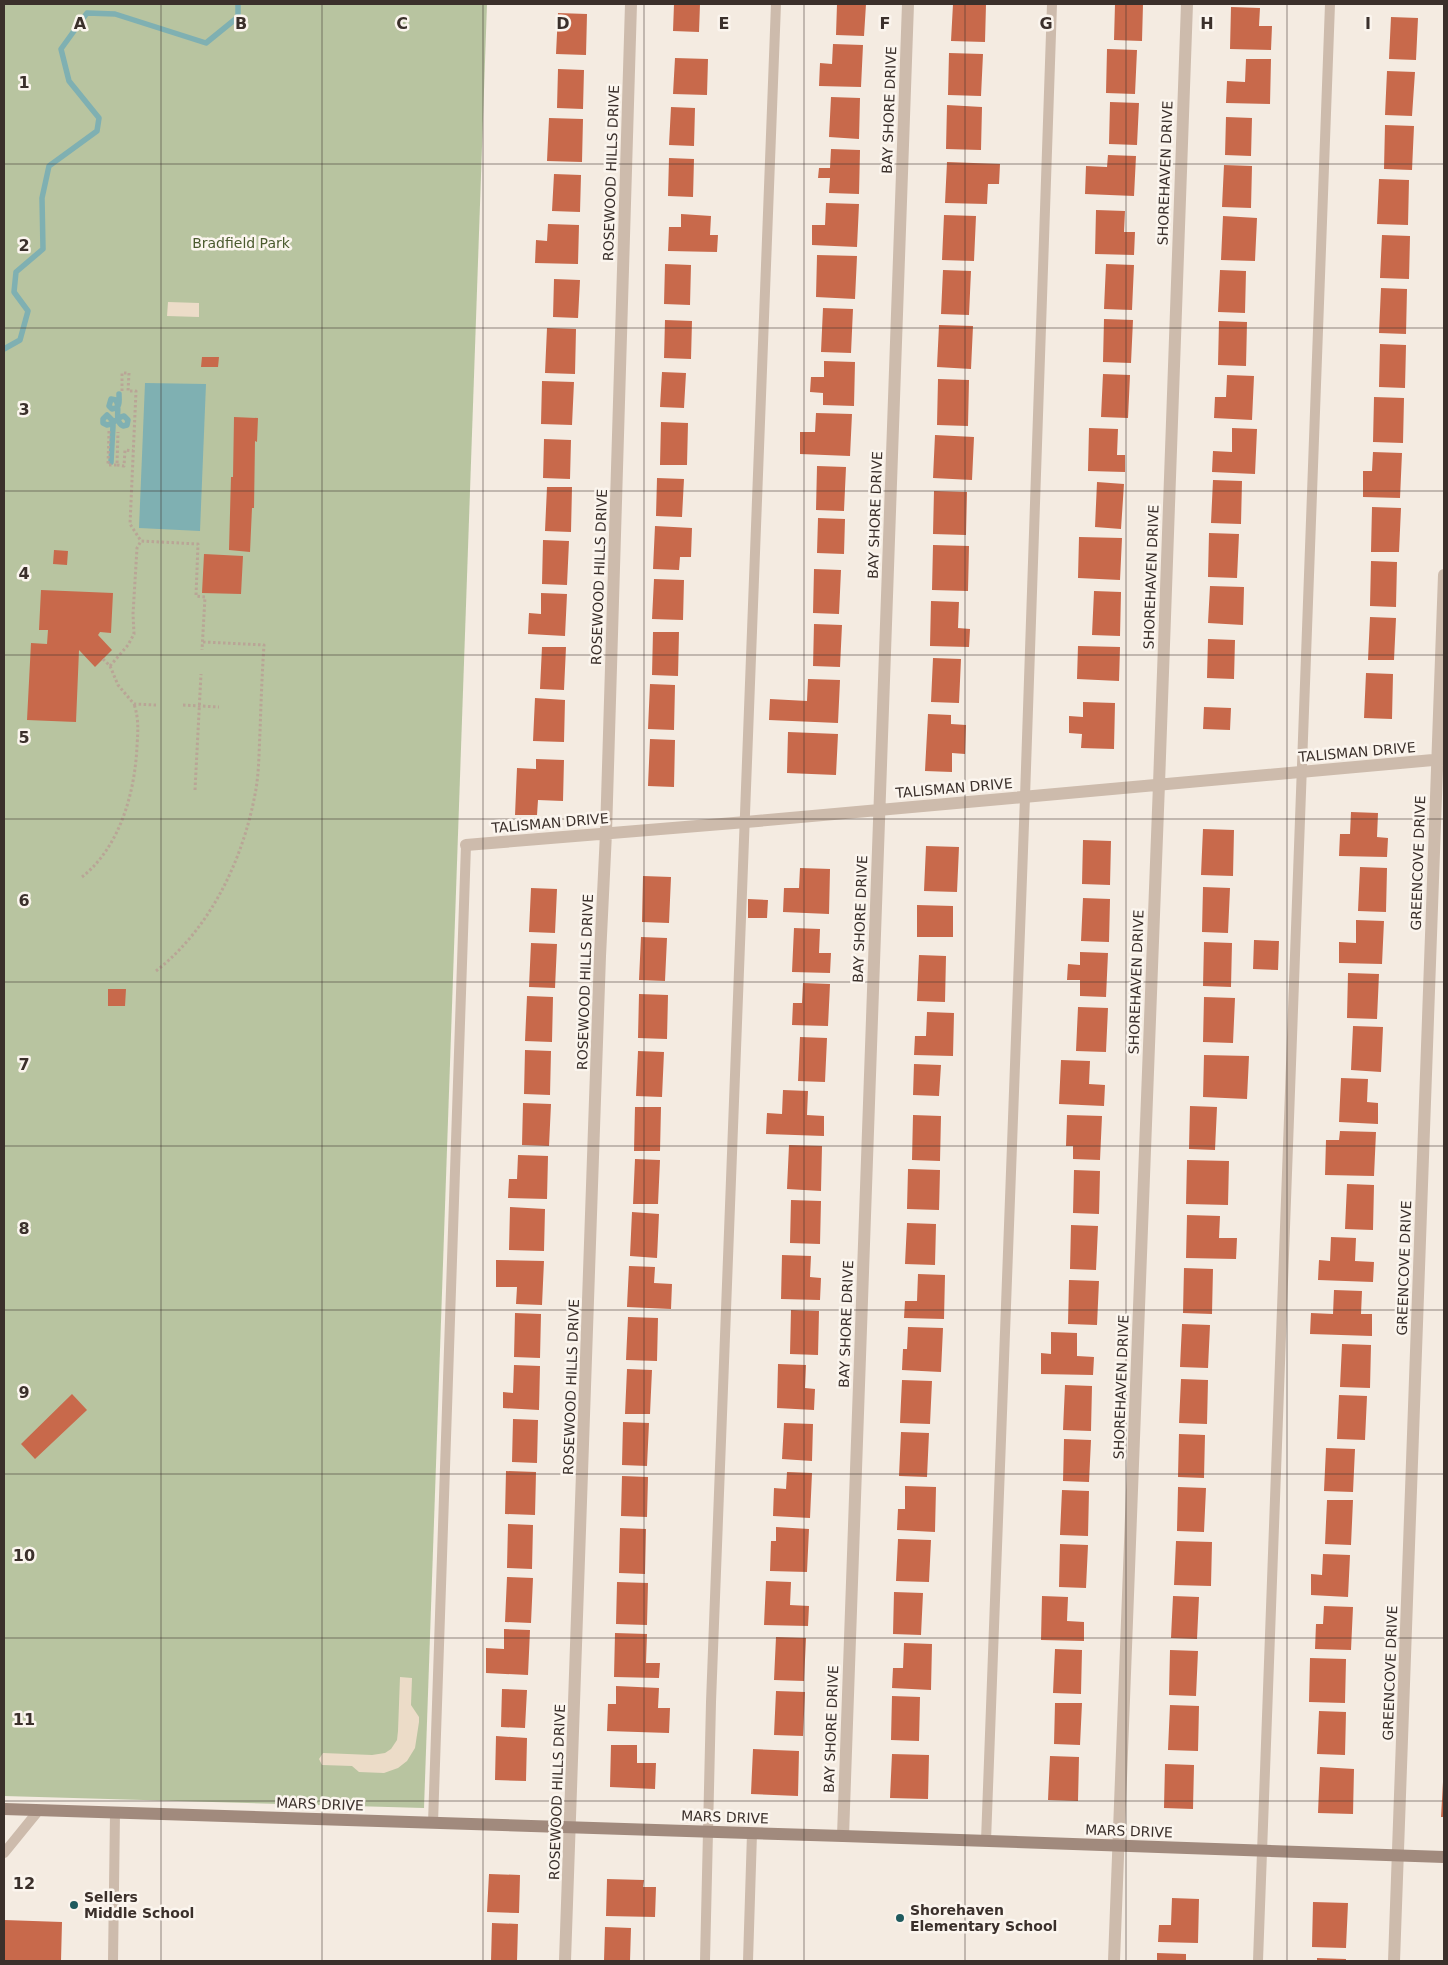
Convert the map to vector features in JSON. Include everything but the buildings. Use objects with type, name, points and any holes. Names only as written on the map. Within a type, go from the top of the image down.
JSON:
[{"type":"street","name":"ROSEWOOD HILLS DRIVE","points":[[565,1961],[606,833],[632,4]]},
{"type":"street","name":"BAY SHORE DRIVE","points":[[843,1836],[908,4]]},
{"type":"street","name":"SHOREHAVEN DRIVE","points":[[1114,1961],[1159,784],[1186,4]]},
{"type":"street","name":"GREENCOVE DRIVE","points":[[1394,1961],[1441,759],[1444,575]]},
{"type":"street","name":"TALISMAN DRIVE","points":[[466,845],[1302,773],[1441,759]]},
{"type":"street","name":"MARS DRIVE","points":[[4,1809],[1444,1857]]},
{"type":"lane","points":[[705,1961],[711,1702],[776,4]]},
{"type":"lane","points":[[986,1841],[1052,4]]},
{"type":"lane","points":[[1258,1961],[1330,4]]},
{"type":"lane","points":[[433,1823],[466,845]]},
{"type":"lane","points":[[4,1853],[39,1810]]},
{"type":"lane","points":[[113,1961],[115,1813]]},
{"type":"lane","points":[[748,1961],[752,1833]]},
{"type":"path","points":[[122,391],[122,373],[129,373],[128,391],[136,391],[130,524],[141,541]]},
{"type":"path","points":[[109,431],[108,465],[124,466],[125,450],[133,451]]},
{"type":"path","points":[[117,465],[118,432]]},
{"type":"path","points":[[141,541],[198,544],[196,596],[205,597],[202,650]]},
{"type":"path","points":[[110,666],[128,645],[134,634],[136,548],[141,541]]},
{"type":"path","points":[[156,972],[182,949],[206,918],[238,854],[256,789],[264,645],[203,642]]},
{"type":"path","points":[[82,877],[97,863],[108,848],[128,803],[136,762],[138,716],[134,704],[118,685],[110,666],[103,659]]},
{"type":"path","points":[[195,790],[201,674]]},
{"type":"path","points":[[134,704],[156,705]]},
{"type":"path","points":[[183,705],[219,707]]},
{"type":"green space","name":"Bradfield Park","points":[[4,4],[487,4],[424,1808],[4,1796]]},
{"type":"shaded area","points":[[168,302],[199,303],[199,317],[167,316]]},
{"type":"shaded area","points":[[400,1677],[412,1678],[411,1705],[419,1717],[415,1748],[407,1761],[398,1768],[384,1773],[359,1772],[352,1766],[322,1765],[319,1759],[323,1753],[372,1755],[385,1753],[391,1749],[397,1740]]},
{"type":"water","points":[[145,383],[206,384],[200,531],[139,528]]},
{"type":"waterway","points":[[4,349],[20,340],[28,311],[14,292],[16,272],[43,249],[42,198],[49,166],[97,131],[99,118],[69,81],[61,49],[87,13],[115,14],[206,43],[238,17],[238,4]]},
{"type":"waterway","points":[[111,462],[113,426],[113,421],[107,415],[103,419],[103,423],[107,425],[112,423],[114,422],[118,419],[120,418],[124,416],[128,420],[127,425],[123,426],[118,421],[118,418],[118,407],[117,403],[116,400],[111,399],[109,406],[112,409],[115,408],[117,407],[118,406],[119,394]]},
{"type":"place","name":"Sellers Middle School","points":[[74,1905]]},
{"type":"place","name":"Shorehaven Elementary School","points":[[900,1918]]}]
